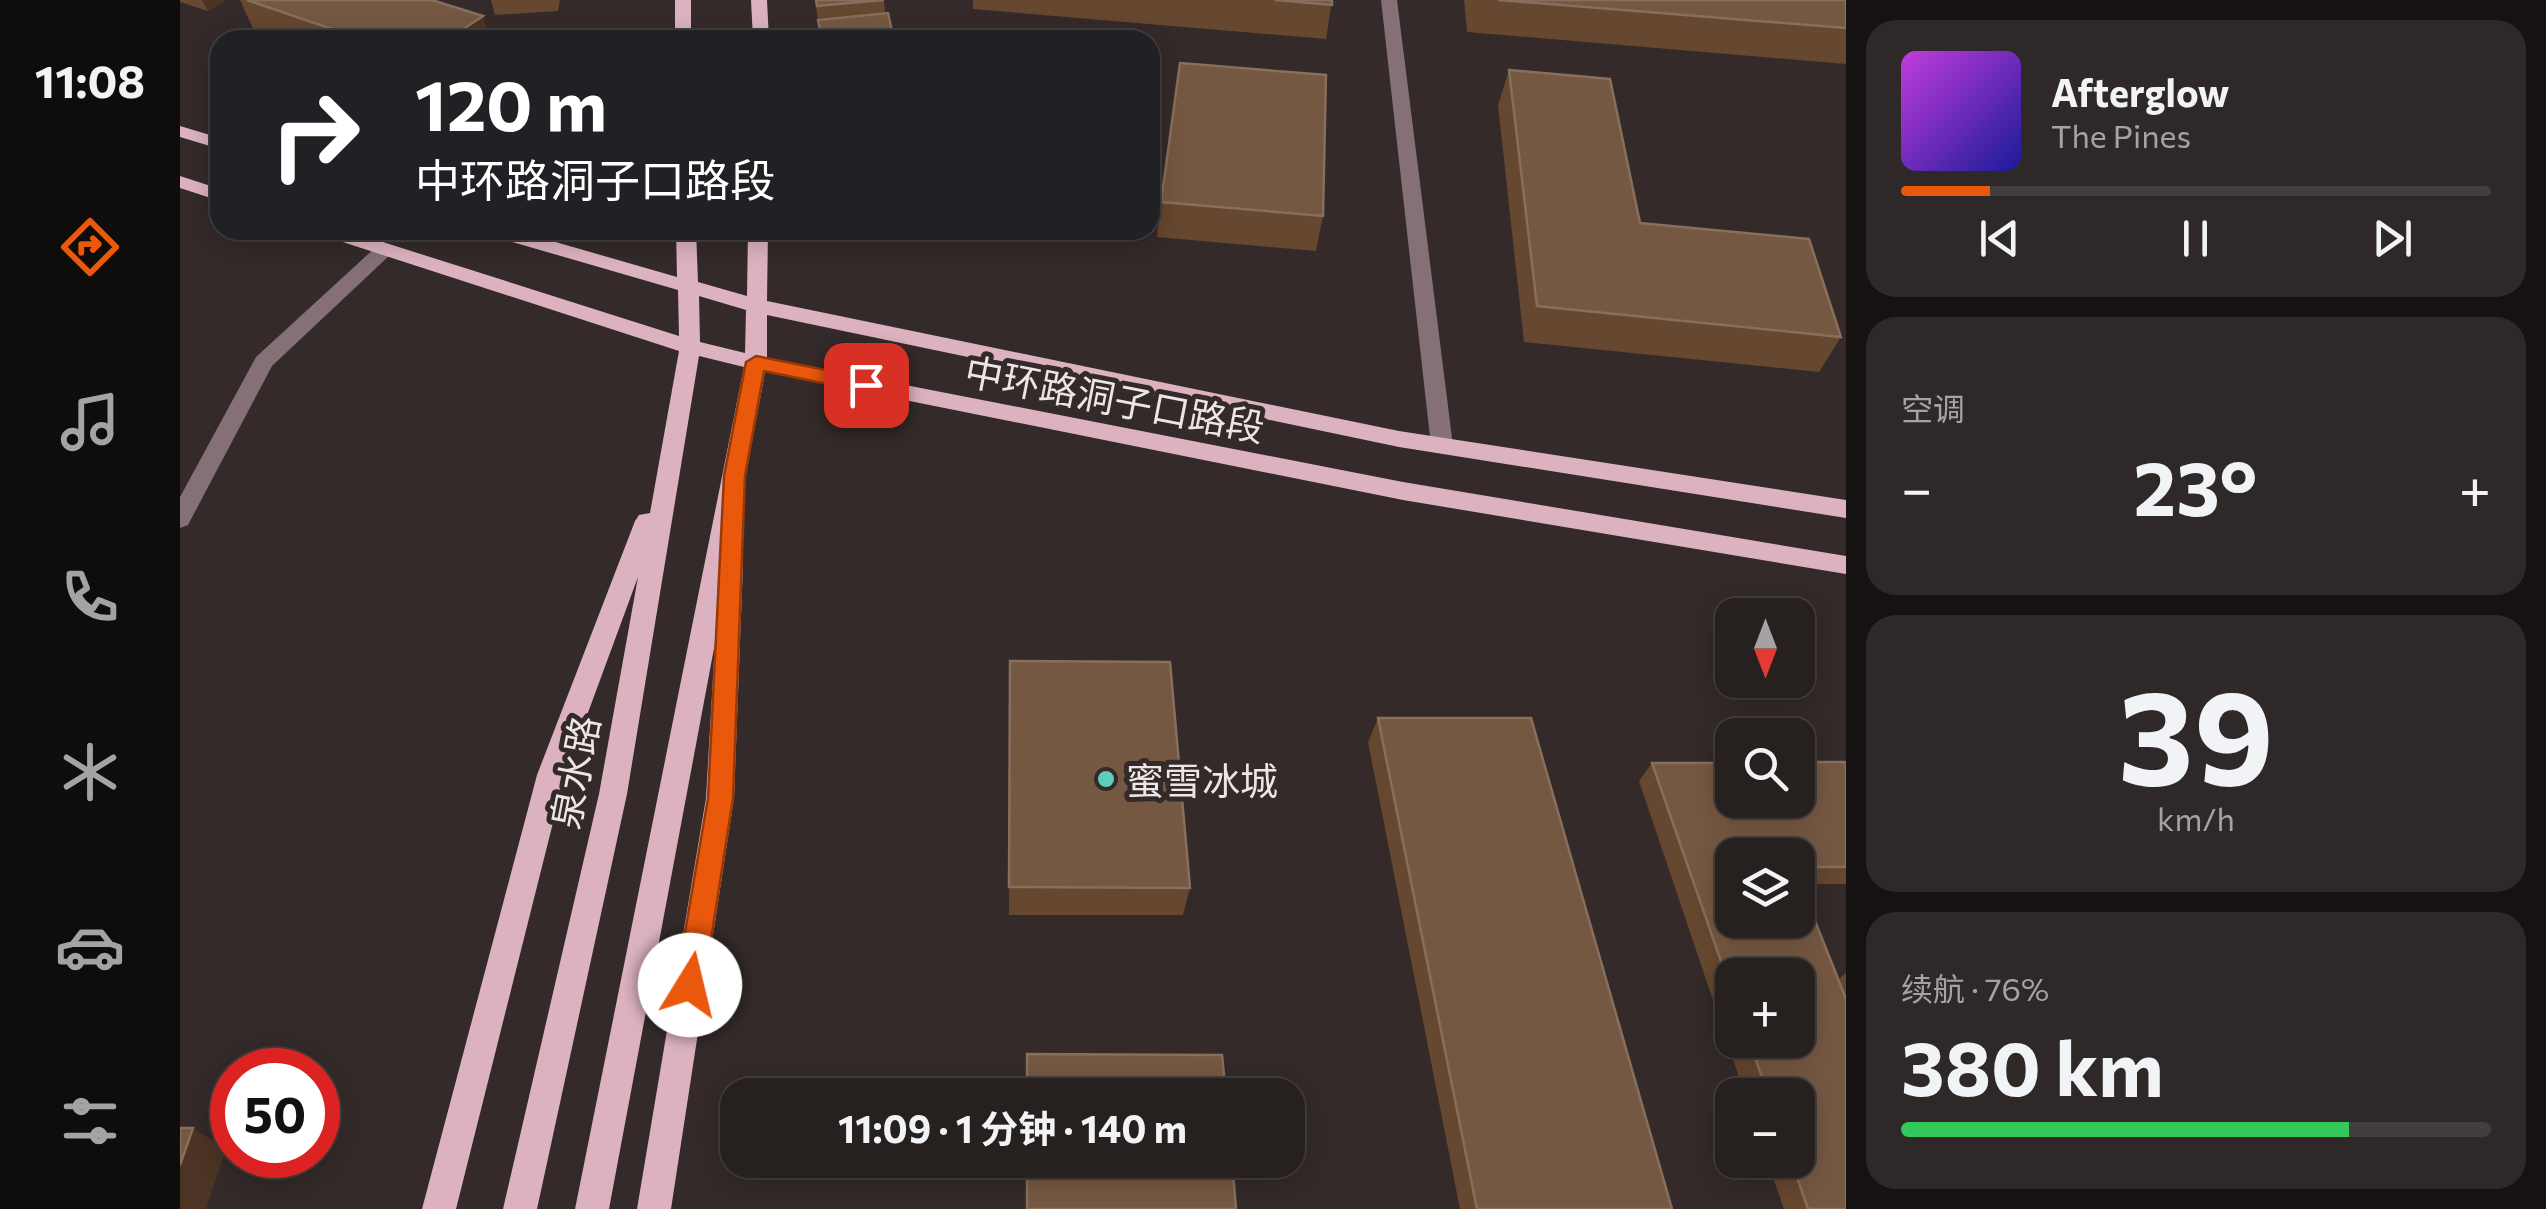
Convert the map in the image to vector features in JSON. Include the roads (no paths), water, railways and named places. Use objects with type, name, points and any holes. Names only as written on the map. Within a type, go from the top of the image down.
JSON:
[{"type":"main road","points":[[683,0],[684,30]]},
{"type":"main road","points":[[759,0],[760,30]]},
{"type":"main road","points":[[180,131],[210,141]]},
{"type":"main road","points":[[180,182],[210,192]]},
{"type":"main road","name":"中环路洞子口路段","points":[[355,240],[690,347],[756,362],[1403,490],[1846,565]]},
{"type":"main road","name":"中环路洞子口路段","points":[[529,240],[757,306],[1442,446],[1846,510]]},
{"type":"main road","name":"泉水路","points":[[520,1209],[612,794],[690,347],[686,240]]},
{"type":"main road","points":[[592,1209],[756,362],[758,240]]},
{"type":"main road","points":[[439,1209],[551,774],[668,465]]},
{"type":"main road","points":[[654,1209],[720,798],[734,476]]},
{"type":"street","points":[[1389,0],[1442,446]]},
{"type":"street","points":[[180,518],[264,362],[384,250]]},
{"type":"place","name":"蜜雪冰城","points":[[1106,779]]}]
